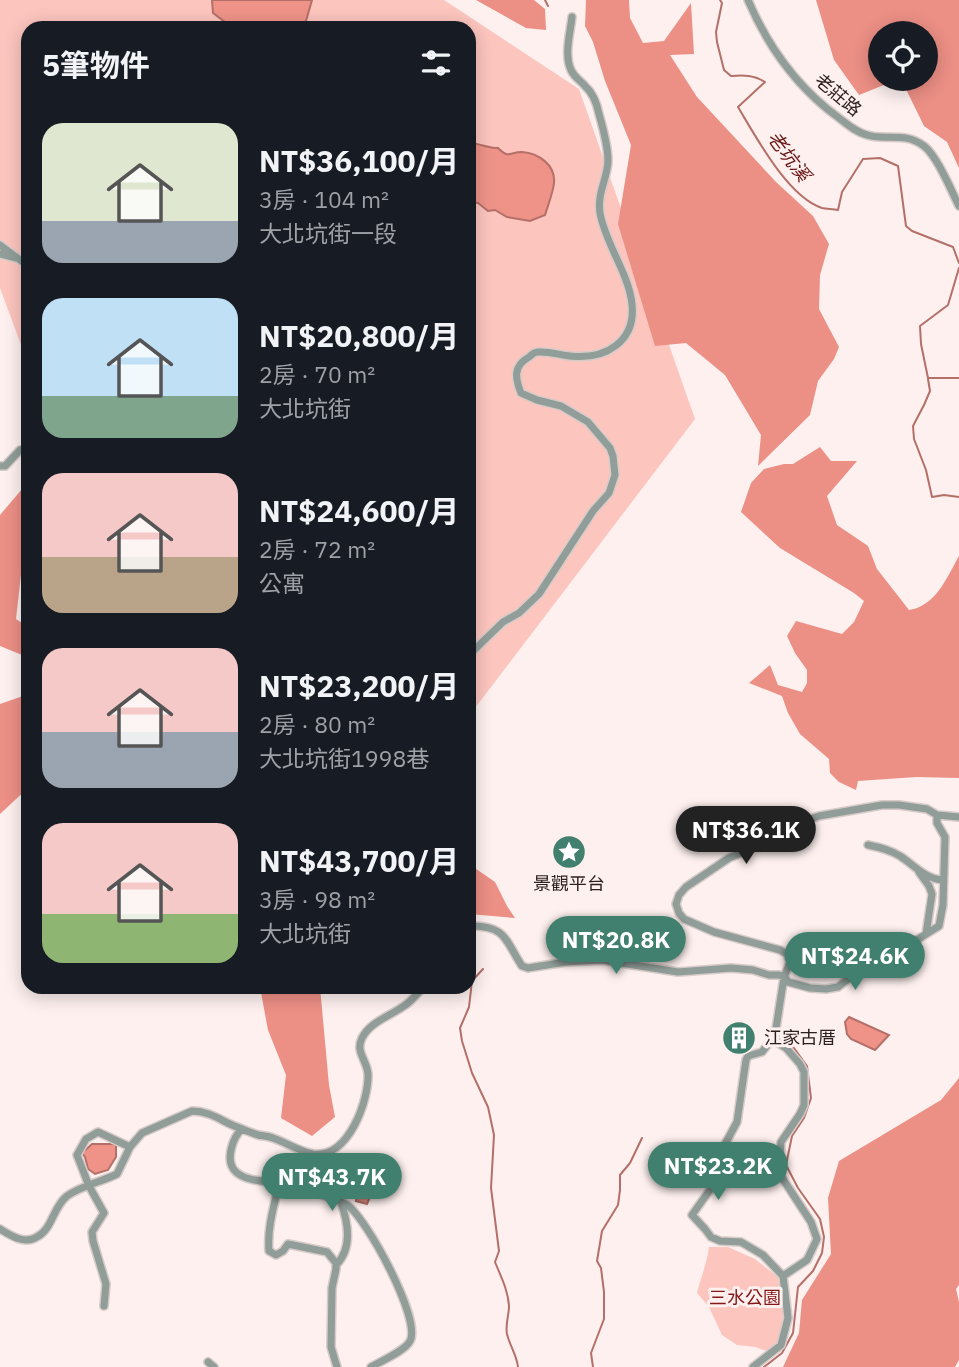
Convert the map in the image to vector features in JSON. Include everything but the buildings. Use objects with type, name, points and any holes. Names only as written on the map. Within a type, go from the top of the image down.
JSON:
[{"type":"street","name":"老莊路","points":[[748,0],[785,67],[800,83],[828,110],[868,136],[905,138],[925,147],[933,154],[959,206]]},
{"type":"street","points":[[476,648],[503,622],[539,594],[593,511],[609,493],[615,475],[610,447],[588,422],[561,406],[521,393],[516,380],[516,369],[522,361],[537,352],[573,357],[592,355],[620,344],[633,316],[631,297],[602,223],[599,195],[608,160],[598,110],[592,95],[572,73],[569,64],[572,18]]},
{"type":"street","points":[[0,245],[20,259]]},
{"type":"street","points":[[0,254],[20,259]]},
{"type":"street","points":[[0,466],[5,466],[20,450]]},
{"type":"street","points":[[753,1367],[781,1345],[788,1318],[783,1276],[763,1255],[741,1242],[720,1241],[711,1237],[692,1215],[717,1180],[718,1161],[737,1122],[746,1060],[748,1056],[762,1052],[772,1040],[777,1027],[784,977],[790,962],[787,954],[780,950],[714,932],[684,919],[676,904],[679,895],[729,858],[819,816],[882,805],[899,805],[927,809],[937,815],[959,817]]},
{"type":"street","points":[[476,927],[493,928],[503,934],[522,966],[528,968],[602,960],[678,972],[731,968],[754,970],[784,977],[788,982],[810,988],[838,987],[870,961],[939,926],[943,905],[945,837],[937,824],[937,815]]},
{"type":"street","points":[[868,845],[899,855],[934,880],[943,880]]},
{"type":"street","points":[[917,869],[932,894],[926,934]]},
{"type":"street","points":[[0,1229],[30,1241],[43,1234],[59,1203],[69,1194],[117,1174],[130,1147],[142,1133],[192,1111],[213,1115],[257,1135],[272,1137],[300,1150],[315,1154],[333,1151],[347,1138],[366,1093],[367,1067],[359,1045],[364,1035],[374,1024],[407,1004],[417,994]]},
{"type":"street","points":[[772,1040],[786,1048],[804,1072],[804,1105],[781,1142],[779,1173],[811,1222],[817,1239],[807,1260],[783,1276]]},
{"type":"street","points":[[243,1129],[236,1135],[230,1162],[237,1173],[246,1178],[334,1198],[349,1206],[362,1222],[394,1275],[412,1326],[412,1335],[410,1343],[404,1348],[371,1367]]},
{"type":"street","points":[[104,1306],[106,1284],[92,1232],[104,1213],[89,1186],[77,1155],[86,1139],[98,1132],[130,1147]]},
{"type":"street","points":[[279,1184],[268,1238],[269,1251],[276,1255],[288,1244],[327,1252],[336,1265]]},
{"type":"street","points":[[337,1367],[331,1348],[332,1288],[336,1265],[344,1257],[347,1242],[346,1217],[341,1202]]},
{"type":"green space","points":[[0,0],[444,0],[476,21],[21,21],[21,345],[0,288]]},
{"type":"green space","points":[[476,21],[579,89],[695,419],[476,707]]},
{"type":"green space","name":"三水公園","points":[[709,1247],[728,1247],[755,1259],[778,1277],[785,1325],[779,1347],[767,1351],[737,1345],[722,1335],[709,1307],[697,1293]]},
{"type":"shaded area","points":[[212,0],[312,0],[306,21],[224,21],[213,13]]},
{"type":"shaded area","points":[[476,0],[534,0],[545,9],[546,30],[526,28]]},
{"type":"shaded area","points":[[586,0],[629,0],[630,18],[643,43],[664,41],[691,3],[694,54],[670,55],[697,97],[776,182],[813,216],[829,244],[820,275],[819,309],[839,347],[818,381],[810,415],[758,466],[761,435],[725,375],[686,343],[655,346],[618,224],[631,145],[585,26]]},
{"type":"shaded area","points":[[816,0],[959,0],[959,168],[947,142],[924,126],[907,91],[938,91],[938,21],[868,21],[869,91],[859,95],[834,60]]},
{"type":"shaded area","points":[[476,144],[498,148],[507,154],[528,153],[545,161],[552,171],[554,183],[545,215],[530,221],[507,217],[495,210],[488,211],[478,203]]},
{"type":"shaded area","points":[[820,447],[831,461],[857,461],[827,496],[837,525],[868,546],[877,569],[909,610],[934,597],[959,556],[959,778],[916,777],[858,781],[856,790],[839,782],[830,773],[829,759],[800,734],[782,696],[749,683],[770,665],[778,685],[802,692],[807,683],[807,670],[787,636],[796,621],[842,634],[854,622],[864,601],[780,548],[741,512],[751,483],[764,469],[793,464]]},
{"type":"shaded area","points":[[21,490],[21,575],[16,619],[21,622],[21,655],[0,646],[0,515]]},
{"type":"shaded area","points":[[21,697],[21,794],[0,814],[0,704]]},
{"type":"shaded area","points":[[476,869],[495,882],[515,918],[476,915]]},
{"type":"shaded area","points":[[261,994],[321,994],[329,1085],[335,1117],[312,1136],[281,1118],[286,1075],[268,1030]]},
{"type":"shaded area","points":[[849,1017],[889,1035],[875,1050],[851,1039],[847,1034],[845,1022]]},
{"type":"shaded area","points":[[959,1078],[959,1285],[956,1289],[959,1302],[959,1360],[955,1367],[783,1367],[799,1333],[802,1300],[831,1254],[828,1198],[839,1161],[941,1100]]},
{"type":"shaded area","points":[[92,1144],[116,1144],[116,1157],[108,1170],[95,1174],[88,1169],[82,1153]]},
{"type":"shaded area","points":[[370,1165],[381,1171],[367,1204],[356,1201],[360,1182]]},
{"type":"waterway","points":[[545,0],[548,6]]},
{"type":"waterway","name":"老坑溪","points":[[720,0],[722,3],[716,32],[724,70],[731,76],[749,76],[765,82],[738,107],[785,179],[809,202],[822,208],[838,210],[842,192],[863,159],[880,158],[898,166],[906,226],[912,231],[953,247],[959,263]]},
{"type":"waterway","name":"老坑溪","points":[[959,268],[948,305],[920,326],[928,378],[959,378]]},
{"type":"waterway","points":[[928,379],[930,391],[913,426],[914,439],[926,470],[932,497],[959,497]]},
{"type":"waterway","points":[[476,977],[483,969]]},
{"type":"waterway","points":[[470,994],[469,1007],[460,1028],[472,1073],[488,1107],[494,1135],[491,1188],[499,1251],[495,1262],[507,1294],[507,1334],[518,1367]]},
{"type":"waterway","points":[[764,1367],[782,1353],[793,1333],[798,1287],[813,1271],[822,1253],[824,1237],[820,1219],[786,1165],[792,1136],[804,1118],[811,1098],[807,1066],[791,1044]]},
{"type":"waterway","points":[[593,1367],[591,1353],[604,1319],[604,1292],[601,1268],[597,1261],[602,1231],[618,1205],[620,1175],[630,1163],[642,1138]]},
{"type":"place","name":"景觀平台","points":[[569,852]]},
{"type":"place","name":"江家古厝","points":[[739,1038]]}]
